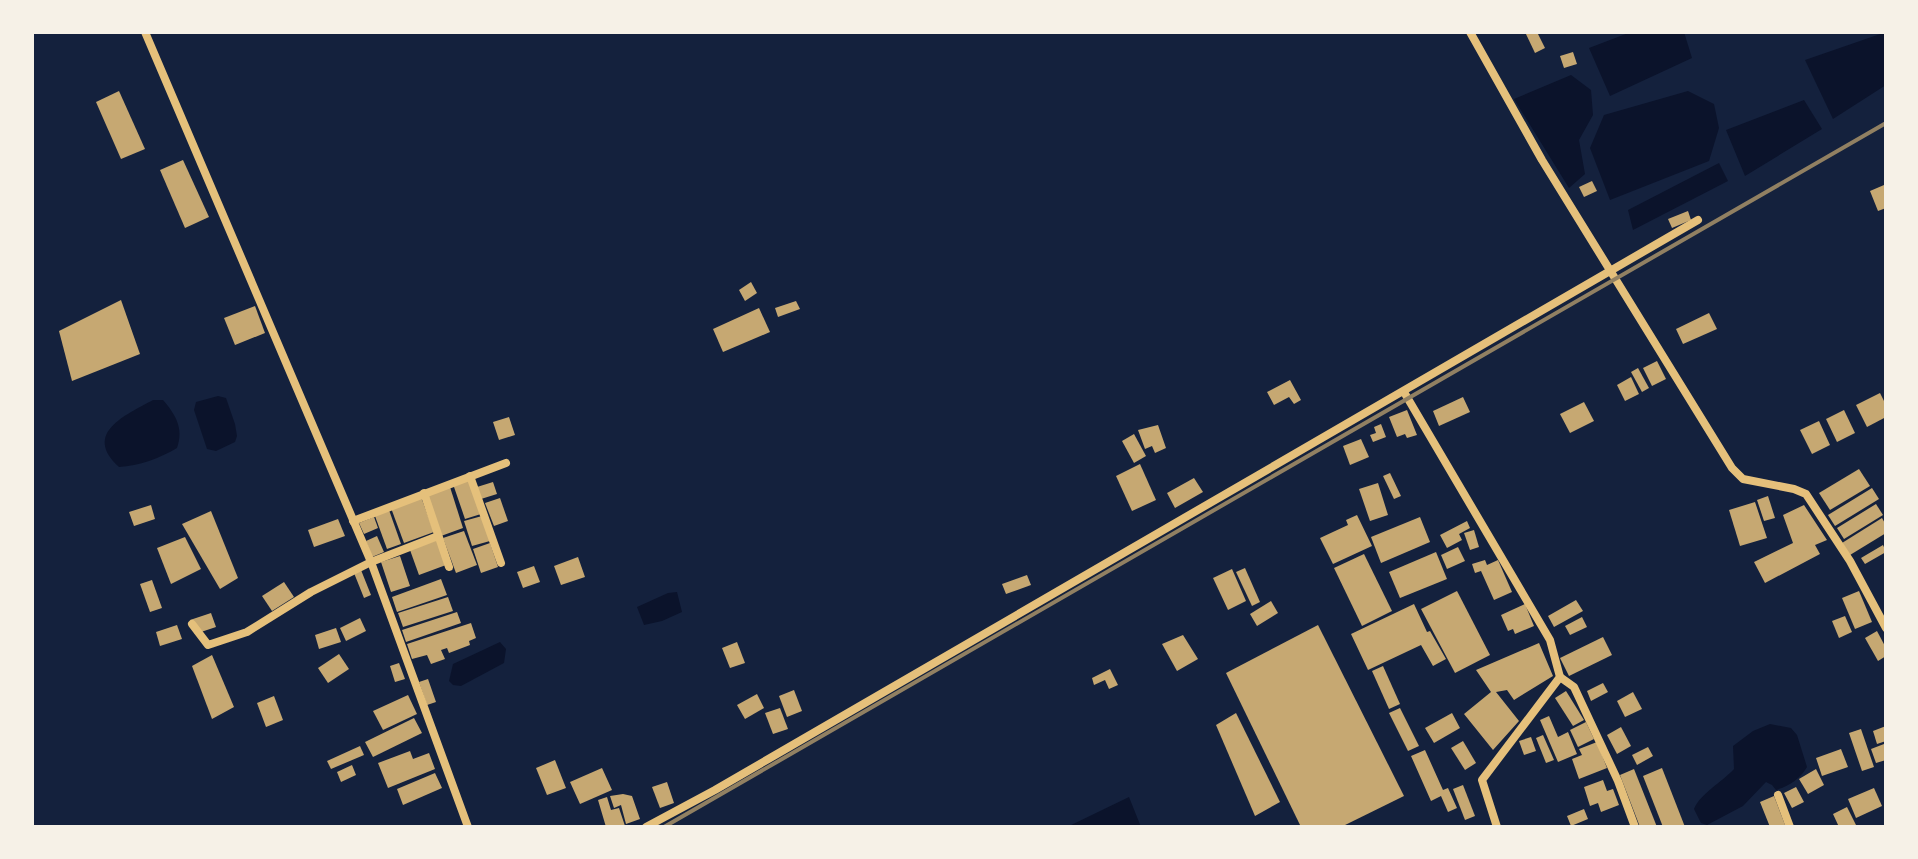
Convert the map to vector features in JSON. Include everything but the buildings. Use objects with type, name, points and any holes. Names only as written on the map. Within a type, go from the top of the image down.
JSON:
[{"type":"street","points":[[145,32],[371,562],[468,827]]},
{"type":"street","points":[[1470,32],[1542,160],[1732,468],[1743,479],[1806,494],[1850,561],[1886,628]]},
{"type":"street","points":[[646,827],[715,790],[1698,220]]},
{"type":"street","points":[[1404,392],[1550,640],[1560,677],[1574,687],[1618,781],[1635,827]]},
{"type":"street","points":[[353,521],[506,463]]},
{"type":"street","points":[[470,476],[501,563]]},
{"type":"street","points":[[424,493],[449,567]]},
{"type":"street","points":[[192,624],[208,645],[223,641],[247,632],[311,592],[371,562],[438,536]]},
{"type":"street","points":[[1497,827],[1482,780],[1560,677]]},
{"type":"street","points":[[1778,795],[1790,827]]},
{"type":"water","points":[[1631,32],[1684,32],[1692,58],[1610,96],[1589,48]]},
{"type":"water","points":[[1886,32],[1886,85],[1833,119],[1805,60]]},
{"type":"water","points":[[1571,75],[1591,90],[1593,115],[1579,140],[1585,174],[1569,188],[1514,99]]},
{"type":"water","points":[[1688,91],[1714,104],[1719,128],[1709,161],[1610,200],[1590,148],[1604,115]]},
{"type":"water","points":[[1804,100],[1822,129],[1745,176],[1726,130]]},
{"type":"water","points":[[1719,163],[1728,181],[1633,230],[1628,210]]},
{"type":"water","points":[[218,396],[226,398],[237,436],[235,442],[216,451],[207,449],[194,410],[196,402]]},
{"type":"water","points":[[153,400],[163,400],[175,417],[180,435],[177,448],[149,461],[119,467],[109,455],[106,435],[121,419]]},
{"type":"water","points":[[677,592],[682,612],[644,625],[637,607]]},
{"type":"water","points":[[500,642],[506,649],[504,663],[461,686],[449,681],[453,664]]},
{"type":"water","points":[[1770,724],[1791,728],[1797,735],[1807,767],[1794,782],[1776,790],[1766,782],[1743,806],[1707,825],[1701,823],[1694,809],[1706,793],[1734,769],[1733,746],[1753,731]]},
{"type":"water","points":[[1129,797],[1141,827],[1067,827]]},
{"type":"railway","points":[[664,827],[1886,123]]}]
